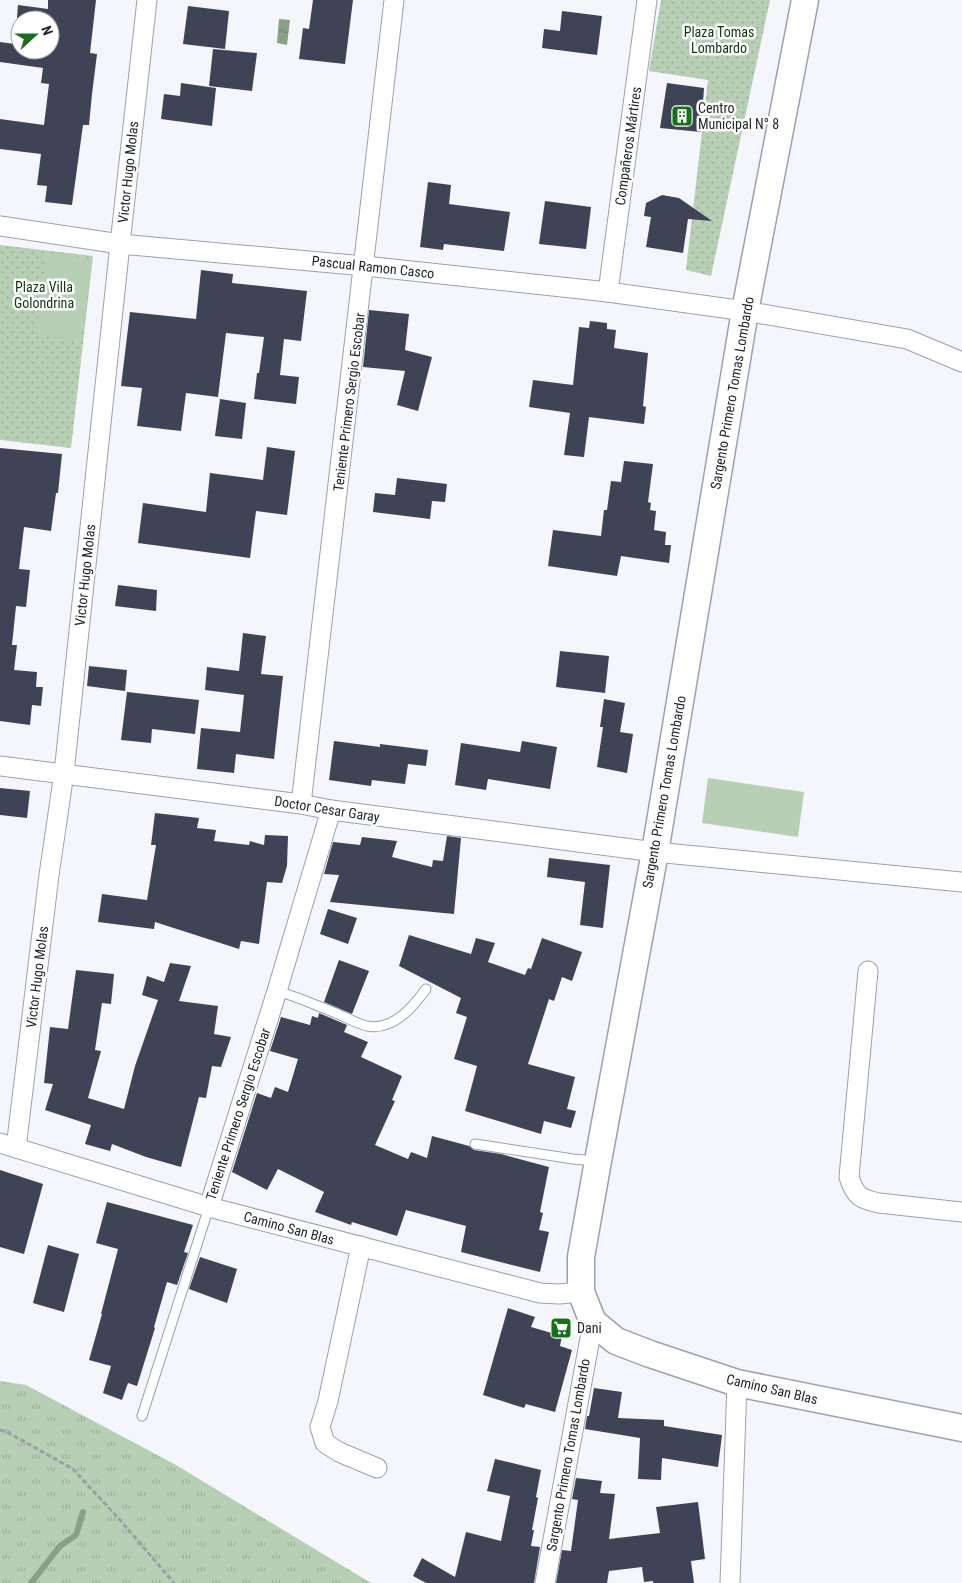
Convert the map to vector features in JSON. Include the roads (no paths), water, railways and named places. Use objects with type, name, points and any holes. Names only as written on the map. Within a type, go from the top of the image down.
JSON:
[{"type":"street","name":"Victor Hugo Molas","points":[[8,1146],[64,773],[147,0]]},
{"type":"street","name":"Teniente Primero Sergio Escobar","points":[[301,804],[365,266],[394,0]]},
{"type":"street","name":"Compañeros Mártires","points":[[608,292],[647,0]]},
{"type":"street","name":"Sargento Primero Tomas Lombardo","points":[[544,1583],[593,1322],[581,1292],[581,1257],[655,852],[745,311],[805,0]]},
{"type":"street","name":"Pascual Ramon Casco","points":[[0,226],[120,244],[365,266],[608,292],[745,311],[907,339],[962,362]]},
{"type":"street","name":"Doctor Cesar Garay","points":[[0,766],[301,804],[331,810],[655,852],[962,882]]},
{"type":"street","name":"Teniente Primero Sergio Escobar","points":[[208,1207],[331,810]]},
{"type":"street","points":[[868,971],[849,1177],[852,1187],[857,1196],[868,1201],[962,1212]]},
{"type":"street","name":"Camino San Blas","points":[[8,1146],[208,1207],[540,1293],[581,1292]]},
{"type":"street","points":[[361,1246],[328,1401],[320,1427],[325,1442],[338,1452],[377,1468]]},
{"type":"street","name":"Camino San Blas","points":[[593,1322],[616,1341],[737,1383],[962,1428]]},
{"type":"street","points":[[730,1583],[737,1383]]},
{"type":"lane","points":[[276,991],[291,995],[368,1026],[382,1025],[404,1014],[414,1006],[426,989]]},
{"type":"lane","points":[[476,1144],[572,1159],[598,1161]]},
{"type":"lane","name":"Teniente Primero Sergio Escobar","points":[[142,1416],[208,1207]]},
{"type":"water","points":[[279,19],[290,20],[287,45],[277,43]]},
{"type":"waterway","points":[[31,1583],[60,1546],[76,1535],[83,1512]]},
{"type":"place","name":"Centro Municipal N° 8","points":[[682,116]]},
{"type":"place","name":"Dani","points":[[561,1328]]},
{"type":"park label","name":"Plaza Tomas Lombardo","points":[[719,40]]},
{"type":"park label","name":"Plaza Villa Golondrina","points":[[44,296]]}]
